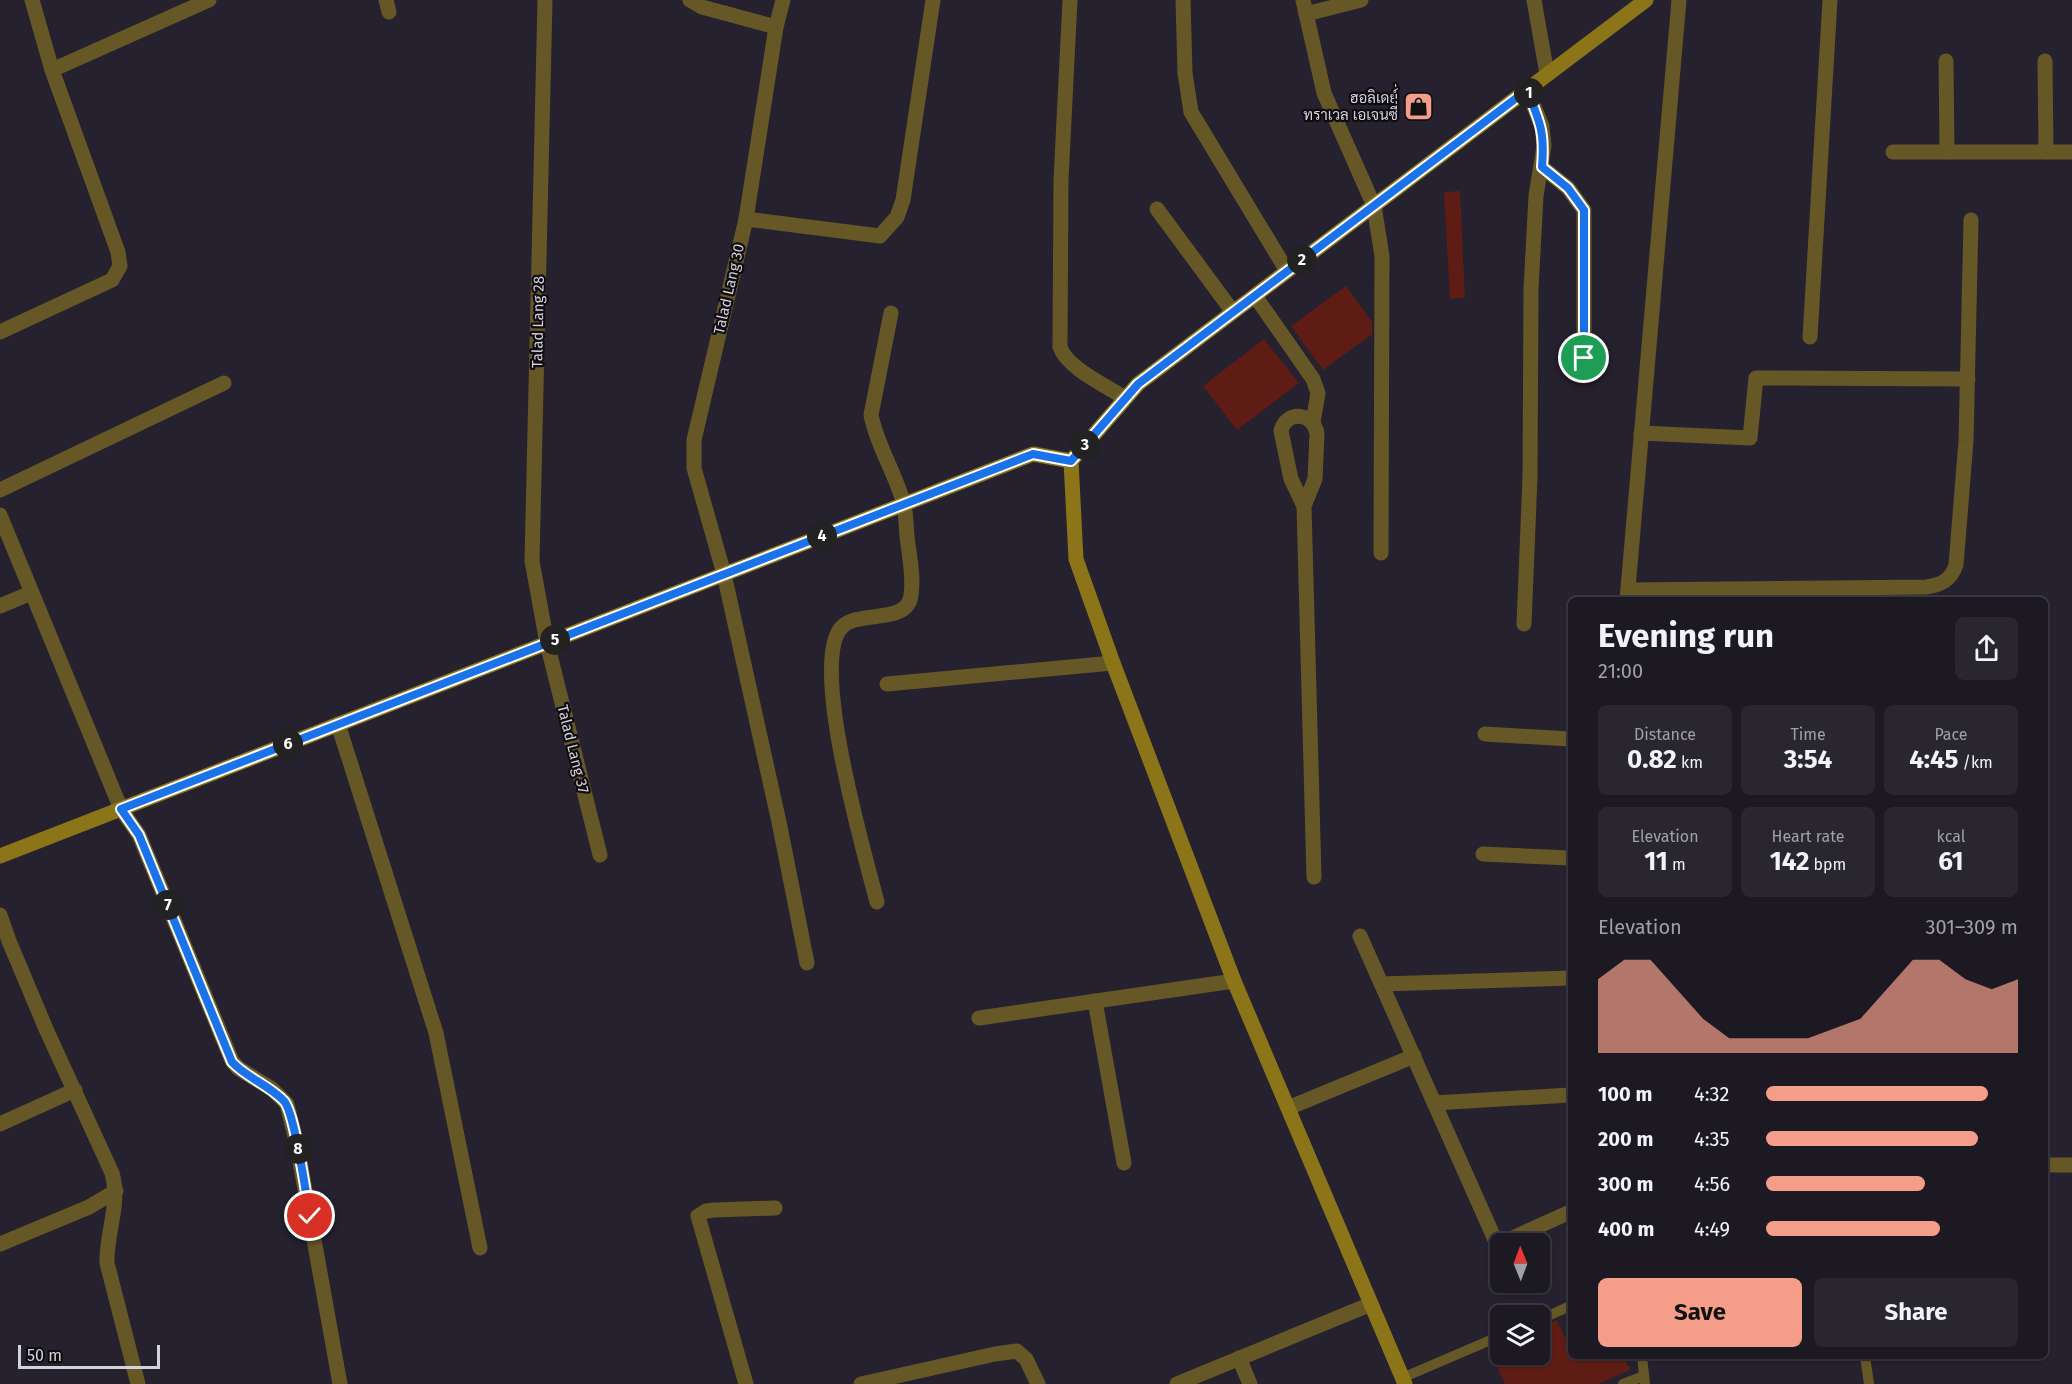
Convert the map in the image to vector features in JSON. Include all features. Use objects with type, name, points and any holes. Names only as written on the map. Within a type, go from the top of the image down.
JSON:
[{"type":"main road","points":[[1404,1381],[1234,981],[1113,663],[1076,559],[1071,461],[1138,384],[1646,0]]},
{"type":"main road","points":[[0,856],[1033,454],[1071,461]]},
{"type":"street","points":[[1,328],[112,279],[120,266],[118,252],[52,70],[32,0]]},
{"type":"street","points":[[52,70],[209,0]]},
{"type":"street","name":"Talad Lang 28","points":[[545,0],[532,561],[547,643]]},
{"type":"street","points":[[690,0],[702,7],[776,27]]},
{"type":"street","name":"Talad Lang 30","points":[[783,0],[776,27],[746,219],[694,440],[694,468],[724,574],[777,811],[807,963]]},
{"type":"street","points":[[746,219],[880,236],[897,217],[903,200],[933,0]]},
{"type":"street","points":[[1070,0],[1061,180],[1060,346],[1066,358],[1125,398]]},
{"type":"street","points":[[1183,0],[1185,73],[1191,112],[1287,271]]},
{"type":"street","points":[[1361,0],[1304,7],[1327,102],[1374,206],[1382,256],[1381,554]]},
{"type":"street","points":[[1534,0],[1547,74]]},
{"type":"street","points":[[1679,0],[1628,595],[1926,587],[1944,582],[1950,577],[1956,565],[1966,441],[1971,220]]},
{"type":"street","points":[[1810,337],[1830,0]]},
{"type":"street","points":[[1946,61],[1947,152]]},
{"type":"street","points":[[2045,61],[2046,152]]},
{"type":"street","points":[[1524,624],[1530,477],[1531,289],[1536,196],[1544,146],[1542,126],[1527,90]]},
{"type":"street","points":[[1893,152],[2072,152]]},
{"type":"street","points":[[1542,167],[1568,188],[1584,210],[1584,358]]},
{"type":"street","points":[[1157,209],[1233,312]]},
{"type":"street","points":[[1255,296],[1313,379],[1318,393],[1313,422]]},
{"type":"street","points":[[877,902],[839,748],[830,678],[832,656],[839,629],[846,622],[894,613],[905,609],[910,603],[911,575],[904,504],[874,429],[871,415],[891,313]]},
{"type":"street","points":[[1641,433],[1750,438],[1756,378],[1968,379]]},
{"type":"street","points":[[0,490],[224,383]]},
{"type":"street","points":[[1304,506],[1291,479],[1281,431],[1285,423],[1296,417],[1310,418],[1316,427],[1317,434],[1315,479],[1304,506],[1314,877]]},
{"type":"street","points":[[0,515],[121,809],[139,835],[232,1062],[272,1089],[287,1104],[297,1145],[340,1384]]},
{"type":"street","points":[[0,606],[31,594]]},
{"type":"street","name":"Talad Lang 37","points":[[547,643],[600,855]]},
{"type":"street","points":[[887,684],[1113,663]]},
{"type":"street","points":[[338,724],[436,1033],[480,1248]]},
{"type":"street","points":[[1485,734],[1568,739]]},
{"type":"street","points":[[1483,854],[1568,858]]},
{"type":"street","points":[[0,915],[46,1029],[110,1166],[116,1191],[107,1246],[107,1263],[138,1384]]},
{"type":"street","points":[[1360,936],[1492,1233]]},
{"type":"street","points":[[1382,984],[1568,978]]},
{"type":"street","points":[[979,1018],[1234,981]]},
{"type":"street","points":[[1095,1001],[1124,1163]]},
{"type":"street","points":[[1288,1108],[1414,1056]]},
{"type":"street","points":[[0,1124],[75,1090]]},
{"type":"street","points":[[1434,1103],[1568,1095]]},
{"type":"street","points":[[2048,1165],[2072,1165]]},
{"type":"street","points":[[0,1244],[89,1207],[116,1191]]},
{"type":"street","points":[[747,1384],[698,1216],[706,1211],[714,1210],[775,1208]]},
{"type":"street","points":[[1529,1233],[1568,1213]]},
{"type":"street","points":[[1177,1384],[1371,1304]]},
{"type":"street","points":[[861,1384],[1012,1352],[1017,1352],[1026,1359],[1038,1384]]},
{"type":"street","points":[[1239,1358],[1250,1384]]},
{"type":"lane","points":[[1550,1315],[1568,1307]]},
{"type":"lane","points":[[1404,1381],[1490,1341]]},
{"type":"lane","points":[[1623,1384],[1645,1380],[1642,1359]]},
{"type":"lane","points":[[1865,1359],[1869,1384]]},
{"type":"building","points":[[1460,191],[1465,298],[1450,299],[1444,192]]},
{"type":"building","points":[[1346,286],[1372,322],[1372,334],[1323,370],[1291,326]]},
{"type":"building","points":[[1264,339],[1299,383],[1237,430],[1203,386]]},
{"type":"building","points":[[1557,1320],[1568,1344],[1568,1359],[1624,1359],[1630,1370],[1598,1384],[1505,1384],[1496,1365],[1550,1365],[1550,1323]]},
{"type":"place","name":"ฮอลิเดย์่ ทราเวล เอเจนซี่","points":[[1419,107]]},
{"type":"route","points":[[310,1216],[287,1104],[272,1089],[232,1062],[139,835],[121,809],[1033,454],[1071,461],[1138,384],[1527,90],[1542,126],[1544,146],[1542,167],[1568,188],[1584,210],[1586,272],[1584,358]]}]
